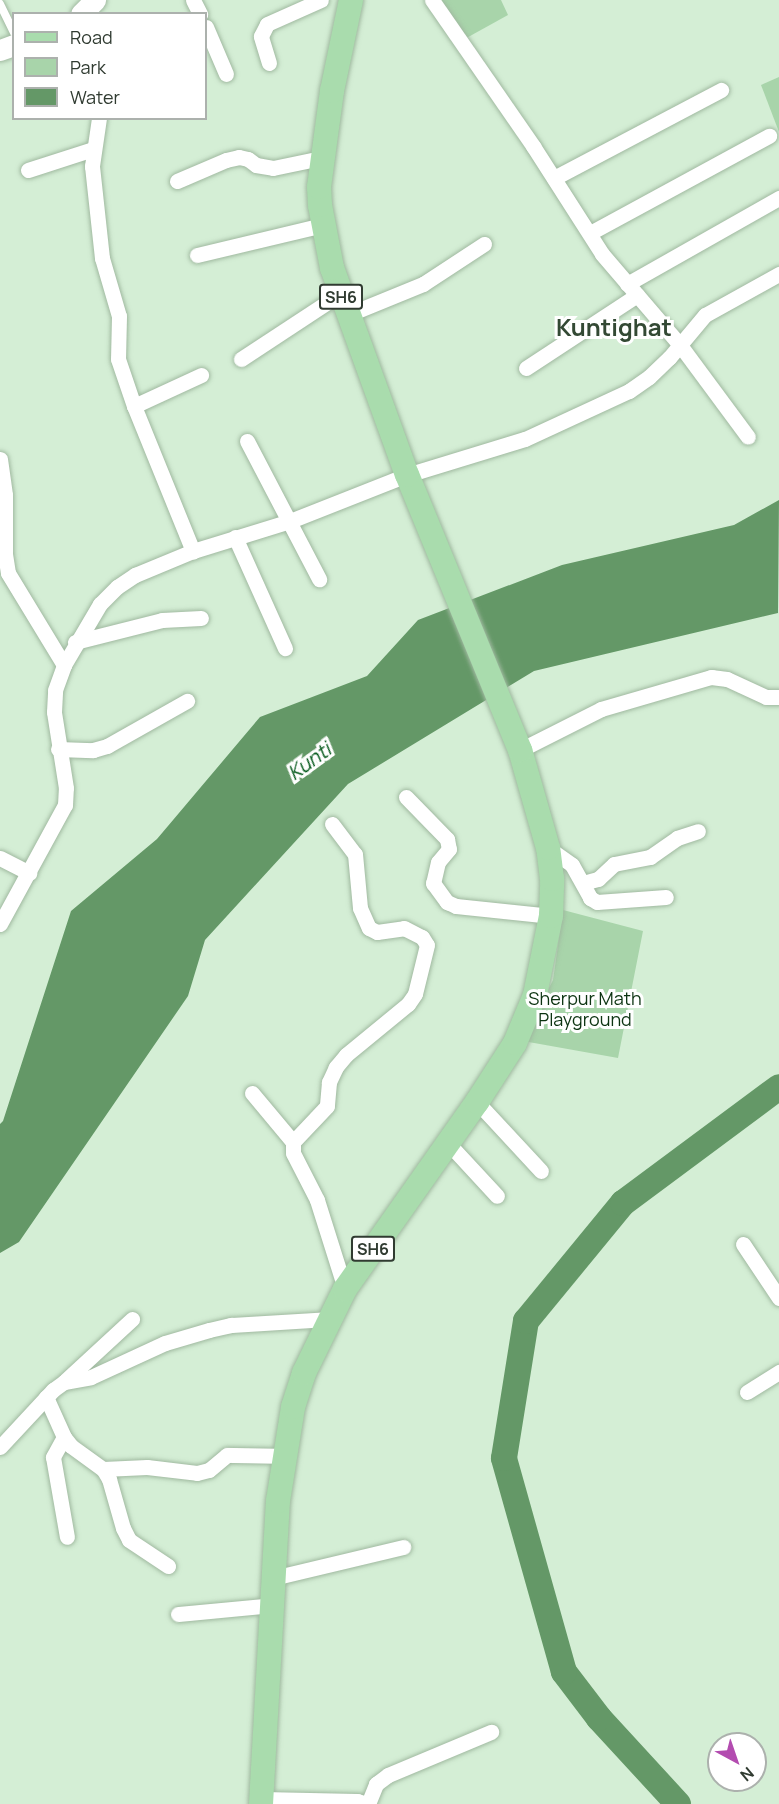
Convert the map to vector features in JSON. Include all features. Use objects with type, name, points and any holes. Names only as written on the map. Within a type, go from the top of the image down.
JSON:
[{"type":"main road","points":[[83,12],[95,0]]},
{"type":"main road","name":"SH6","points":[[262,1802],[273,1578],[283,1456],[293,1407],[304,1373],[328,1319],[345,1289],[477,1102],[526,1021],[542,969],[551,916],[552,879],[548,848],[520,750],[407,475],[344,304],[323,225],[320,205],[321,158],[351,0]]},
{"type":"street","points":[[269,63],[261,36],[267,24],[321,0]]},
{"type":"street","points":[[432,0],[554,178],[602,254],[680,345],[748,438]]},
{"type":"street","points":[[207,29],[226,74]]},
{"type":"street","points":[[554,178],[721,90]]},
{"type":"street","points":[[99,120],[92,166],[102,258],[119,316],[118,359],[134,406],[193,551]]},
{"type":"street","points":[[590,233],[769,136]]},
{"type":"street","points":[[28,170],[93,149]]},
{"type":"street","points":[[177,181],[239,157],[248,159],[256,165],[273,168],[321,158]]},
{"type":"street","points":[[627,284],[779,198]]},
{"type":"street","points":[[197,255],[323,225]]},
{"type":"street","points":[[241,359],[344,304],[423,284],[484,244]]},
{"type":"street","points":[[0,924],[65,805],[66,788],[58,749],[54,712],[56,690],[64,665],[75,642],[100,604],[117,587],[135,575],[193,551],[290,520],[407,475],[499,449],[629,392],[649,377],[711,311],[779,274]]},
{"type":"street","points":[[526,368],[638,295]]},
{"type":"street","points":[[134,406],[201,375]]},
{"type":"street","points":[[247,441],[319,579]]},
{"type":"street","points":[[0,459],[5,495],[5,554],[9,573],[64,665]]},
{"type":"street","points":[[235,537],[285,648]]},
{"type":"street","points":[[75,642],[162,620],[201,618]]},
{"type":"street","points":[[520,750],[601,709],[711,677],[727,679],[766,697],[779,697]]},
{"type":"street","points":[[58,749],[93,750],[107,747],[187,701]]},
{"type":"street","points":[[406,797],[447,839],[449,849],[438,862],[433,883],[447,902],[456,906],[551,916]]},
{"type":"street","points":[[293,1142],[327,1106],[328,1082],[346,1055],[408,1004],[415,994],[428,945],[422,937],[404,928],[377,932],[369,928],[360,908],[355,854],[332,824]]},
{"type":"street","points":[[583,883],[598,879],[614,864],[650,857],[677,838],[698,831]]},
{"type":"street","points":[[548,848],[572,865],[590,898],[597,902],[666,897]]},
{"type":"street","points":[[0,858],[29,873]]},
{"type":"street","points":[[252,1093],[293,1142],[293,1153],[316,1200],[345,1289]]},
{"type":"street","points":[[477,1102],[541,1171]]},
{"type":"street","points":[[448,1143],[497,1196]]},
{"type":"street","points":[[743,1244],[779,1298]]},
{"type":"street","points":[[0,1447],[46,1397],[132,1319]]},
{"type":"street","points":[[64,1382],[107,1371],[165,1343],[201,1332],[231,1325],[328,1319]]},
{"type":"street","points":[[747,1392],[779,1372]]},
{"type":"street","points":[[46,1397],[64,1437],[103,1469],[109,1479],[123,1528],[129,1540],[168,1566]]},
{"type":"street","points":[[64,1437],[53,1457],[67,1537]]},
{"type":"street","points":[[103,1469],[147,1467],[197,1473],[209,1470],[226,1455],[283,1456]]},
{"type":"street","points":[[273,1578],[403,1547]]},
{"type":"street","points":[[178,1614],[273,1605]]},
{"type":"street","points":[[262,1802],[357,1801],[368,1804],[376,1784],[387,1775],[491,1732]]},
{"type":"lane","points":[[0,4],[12,29]]},
{"type":"green space","points":[[434,0],[501,0],[508,15],[461,41]]},
{"type":"green space","points":[[779,77],[779,132],[761,85]]},
{"type":"green space","name":"Sherpur Math Playground","points":[[563,910],[643,931],[618,1058],[523,1041],[553,980]]},
{"type":"water","name":"Kunti","points":[[779,500],[778,613],[534,671],[348,784],[205,940],[188,996],[19,1242],[0,1253],[0,1124],[3,1121],[71,911],[157,839],[260,717],[367,676],[418,620],[562,565],[734,525]]},
{"type":"waterway","points":[[678,1804],[599,1718],[564,1672],[504,1458],[526,1321],[623,1203],[779,1087]]},
{"type":"district","name":"Kuntighat","points":[[614,327]]}]
